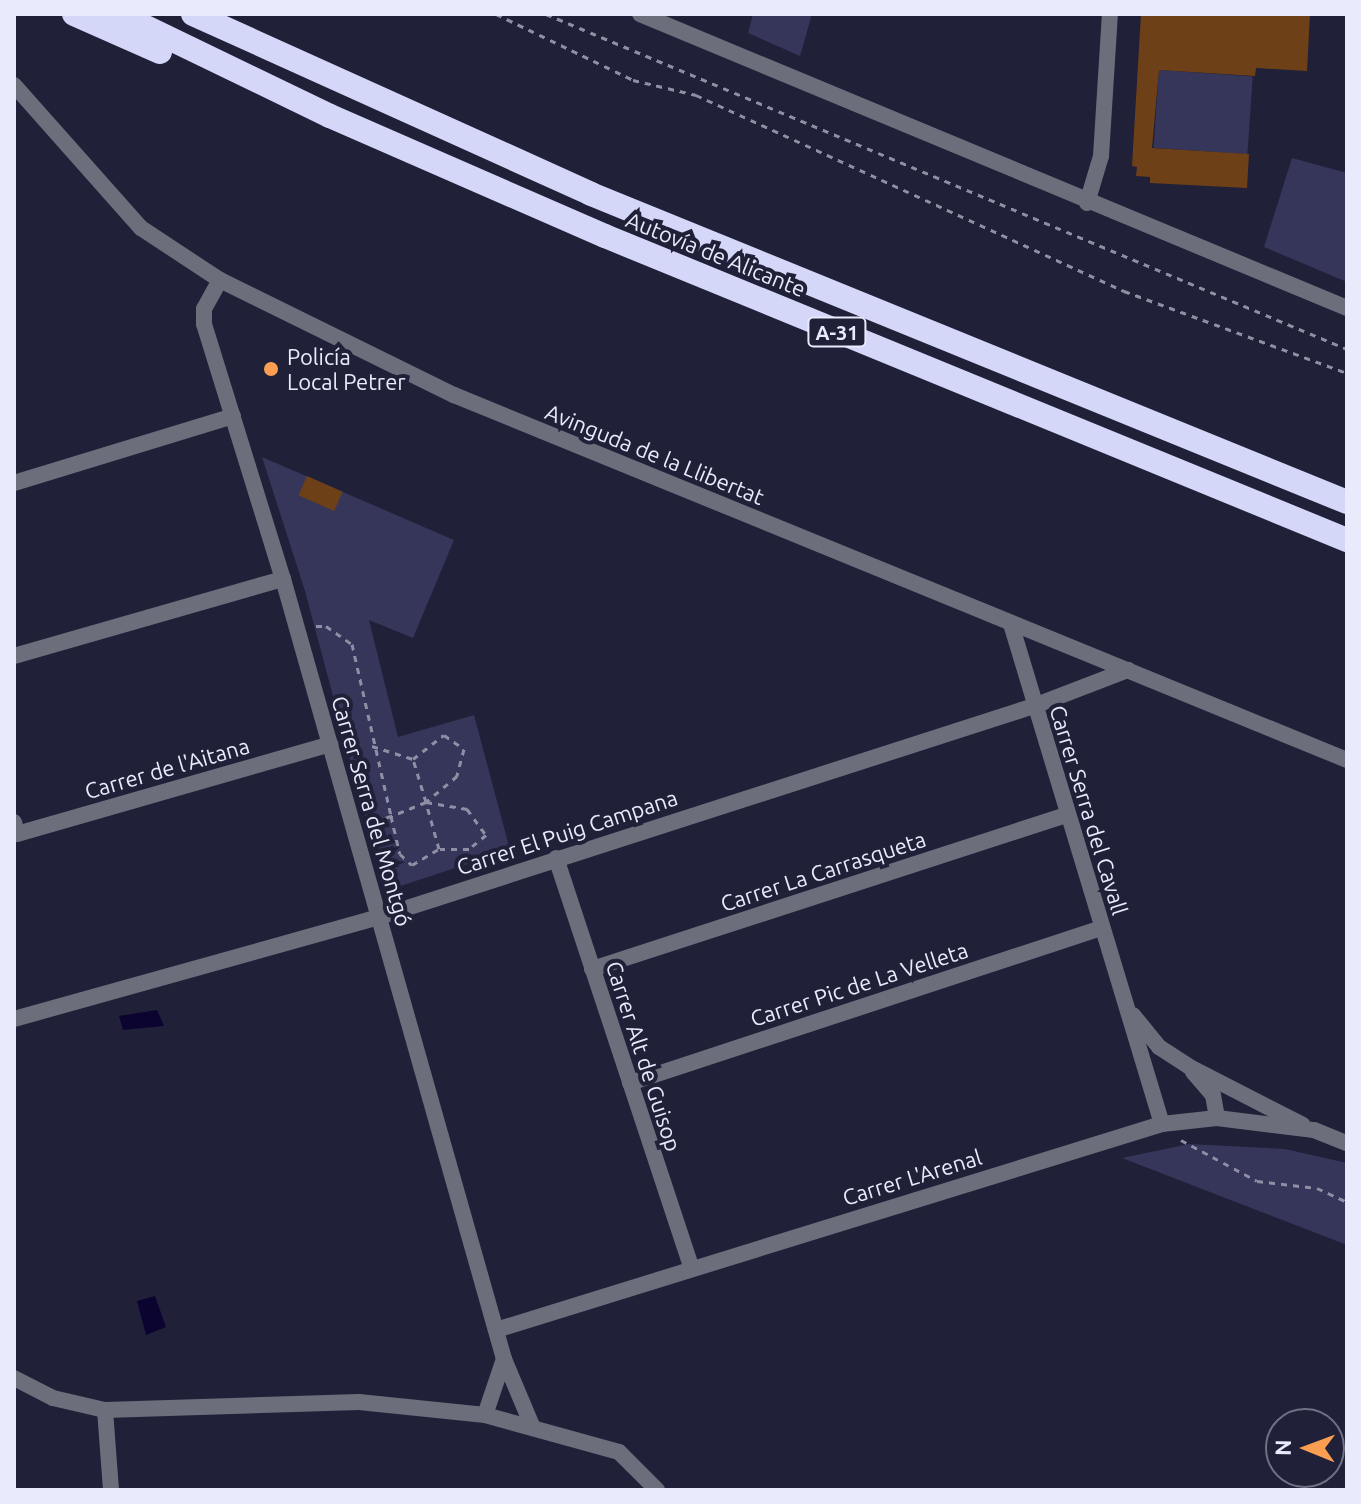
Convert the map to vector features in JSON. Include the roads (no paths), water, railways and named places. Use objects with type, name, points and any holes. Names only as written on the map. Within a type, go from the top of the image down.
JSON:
[{"type":"highway","points":[[74,14],[168,55],[214,62]]},
{"type":"highway","name":"Autovía de Alicante","points":[[119,14],[214,62],[605,236],[1347,540]]},
{"type":"highway","name":"Autovía de Alicante","points":[[193,14],[287,53],[591,194],[1347,502]]},
{"type":"highway","points":[[230,14],[287,53]]},
{"type":"street","points":[[640,14],[1087,203],[1347,308]]},
{"type":"street","points":[[1087,203],[1101,156],[1110,14]]},
{"type":"street","name":"Avinguda de la Llibertat","points":[[14,85],[141,228],[220,280],[454,395],[1347,760]]},
{"type":"street","name":"Carrer Serra del Montgó","points":[[220,280],[204,309],[204,324],[283,579],[504,1359],[533,1428]]},
{"type":"street","points":[[14,483],[233,416]]},
{"type":"street","points":[[14,656],[283,579]]},
{"type":"street","name":"Carrer Serra del Cavall","points":[[1011,624],[1162,1124]]},
{"type":"street","name":"Carrer El Puig Campana","points":[[14,1019],[379,917],[1034,706],[1128,670]]},
{"type":"street","name":"Carrer de l'Aitana","points":[[16,828],[330,744]]},
{"type":"street","name":"Carrer La Carrasqueta","points":[[592,969],[1067,815]]},
{"type":"street","name":"Carrer Alt de Guisop","points":[[556,858],[691,1267]]},
{"type":"street","name":"Carrer Pic de La Velleta","points":[[630,1083],[1102,928]]},
{"type":"street","name":"Carrer Serra del Cavall","points":[[1127,1007],[1159,1047],[1188,1066],[1314,1130]]},
{"type":"street","name":"Carrer Serra del Cavall","points":[[1188,1066],[1213,1095],[1217,1118]]},
{"type":"street","name":"Carrer L'Arenal","points":[[496,1330],[691,1267],[1162,1124],[1217,1118],[1314,1130],[1347,1143]]},
{"type":"street","points":[[485,1415],[504,1359]]},
{"type":"street","points":[[14,1378],[53,1398],[105,1410],[359,1402],[485,1415],[619,1452],[657,1490]]},
{"type":"street","points":[[105,1410],[111,1490]]},
{"type":"place","name":"Policía Local Petrer","points":[[271,369]]}]
